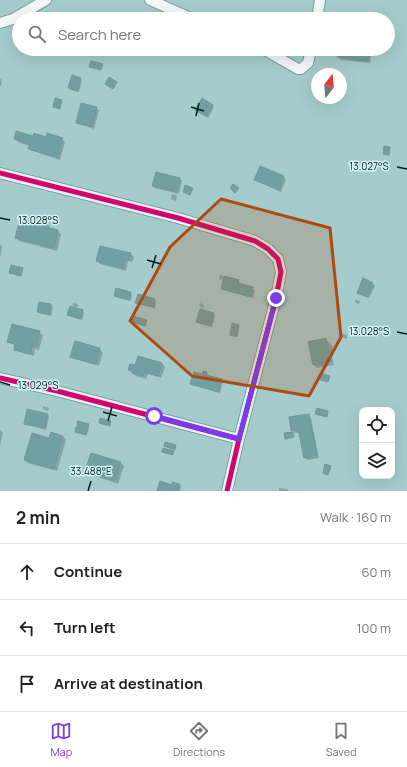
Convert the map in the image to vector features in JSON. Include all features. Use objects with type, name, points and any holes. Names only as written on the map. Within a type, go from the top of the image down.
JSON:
[{"type":"street","points":[[25,12],[46,0]]},
{"type":"street","points":[[150,0],[177,12]]},
{"type":"street","points":[[318,12],[320,0]]},
{"type":"street","points":[[0,23],[12,19]]},
{"type":"street","points":[[275,56],[298,69],[306,66],[309,56]]},
{"type":"street","points":[[0,173],[178,218],[255,241],[274,254],[278,259],[281,272],[239,439],[228,491]]},
{"type":"street","points":[[0,378],[64,393],[239,439]]},
{"type":"highlighted area","points":[[221,199],[330,228],[341,337],[309,396],[192,376],[130,321],[170,247]]},
{"type":"building","points":[[337,56],[368,56],[368,61]]},
{"type":"building","points":[[91,61],[103,64],[101,70],[89,67]]},
{"type":"building","points":[[72,75],[81,78],[77,91],[68,88]]},
{"type":"building","points":[[109,77],[117,82],[113,89],[105,84]]},
{"type":"building","points":[[55,98],[62,100],[60,109],[53,107]]},
{"type":"building","points":[[202,98],[213,105],[206,116],[195,110]]},
{"type":"building","points":[[81,103],[97,107],[92,127],[76,123]]},
{"type":"building","points":[[16,131],[33,136],[34,133],[46,137],[47,133],[63,138],[57,157],[28,149],[30,144],[14,139]]},
{"type":"building","points":[[384,146],[390,147],[389,155],[383,154]]},
{"type":"building","points":[[260,166],[284,176],[279,190],[254,180]]},
{"type":"building","points":[[156,172],[180,178],[177,192],[152,186]]},
{"type":"building","points":[[233,184],[239,188],[235,193],[230,188]]},
{"type":"building","points":[[185,185],[193,188],[190,195],[183,192]]},
{"type":"building","points":[[20,219],[31,222],[32,219],[48,222],[46,227],[58,230],[54,248],[15,238]]},
{"type":"building","points":[[100,246],[131,253],[129,260],[125,259],[123,268],[96,261]]},
{"type":"building","points":[[11,265],[23,268],[21,276],[9,273]]},
{"type":"building","points":[[224,276],[239,280],[238,283],[253,287],[251,297],[221,289]]},
{"type":"building","points":[[363,278],[373,283],[367,297],[357,293]]},
{"type":"building","points":[[116,288],[131,292],[129,300],[114,296]]},
{"type":"building","points":[[138,294],[155,299],[153,307],[135,303]]},
{"type":"building","points":[[39,302],[51,304],[49,315],[37,312]]},
{"type":"building","points":[[70,306],[83,310],[80,319],[67,315]]},
{"type":"building","points":[[200,309],[214,313],[210,326],[196,322]]},
{"type":"building","points":[[133,316],[147,320],[145,326],[132,322]]},
{"type":"building","points":[[232,323],[239,325],[237,337],[230,335]]},
{"type":"building","points":[[12,324],[40,331],[36,347],[32,346],[31,354],[14,350],[15,344],[7,342]]},
{"type":"building","points":[[326,338],[331,362],[313,365],[308,342]]},
{"type":"building","points":[[75,341],[100,348],[96,364],[70,357]]},
{"type":"building","points":[[138,356],[162,363],[158,376],[145,372],[143,376],[132,373],[132,371],[128,370],[130,364],[135,365]]},
{"type":"building","points":[[203,371],[207,372],[206,375],[222,379],[218,392],[190,384],[194,372],[202,374]]},
{"type":"building","points":[[320,373],[330,376],[328,382],[318,379]]},
{"type":"building","points":[[317,408],[328,411],[327,417],[315,414]]},
{"type":"building","points":[[27,409],[48,414],[45,428],[24,424]]},
{"type":"building","points":[[309,414],[317,455],[304,458],[298,429],[291,431],[289,417]]},
{"type":"building","points":[[100,418],[111,421],[110,426],[99,423]]},
{"type":"building","points":[[78,421],[89,424],[88,429],[77,426]]},
{"type":"building","points":[[76,427],[88,430],[86,435],[75,432]]},
{"type":"building","points":[[51,432],[63,436],[54,469],[24,460],[32,433],[49,438]]},
{"type":"building","points":[[293,432],[294,437],[285,439],[284,433]]},
{"type":"building","points":[[165,442],[176,445],[175,450],[164,446]]},
{"type":"building","points":[[163,448],[174,451],[173,455],[162,452]]},
{"type":"building","points":[[91,453],[121,462],[115,481],[85,471]]},
{"type":"building","points":[[325,464],[331,466],[328,475],[323,473]]},
{"type":"building","points":[[160,481],[172,485],[172,482],[180,484],[178,491],[157,491]]},
{"type":"cycle path","points":[[0,173],[178,218],[255,241],[268,249],[278,259],[281,272],[276,298],[227,491]]},
{"type":"cycle path","points":[[0,378],[57,391],[239,439]]},
{"type":"route","points":[[154,416],[239,439],[276,298]]}]
